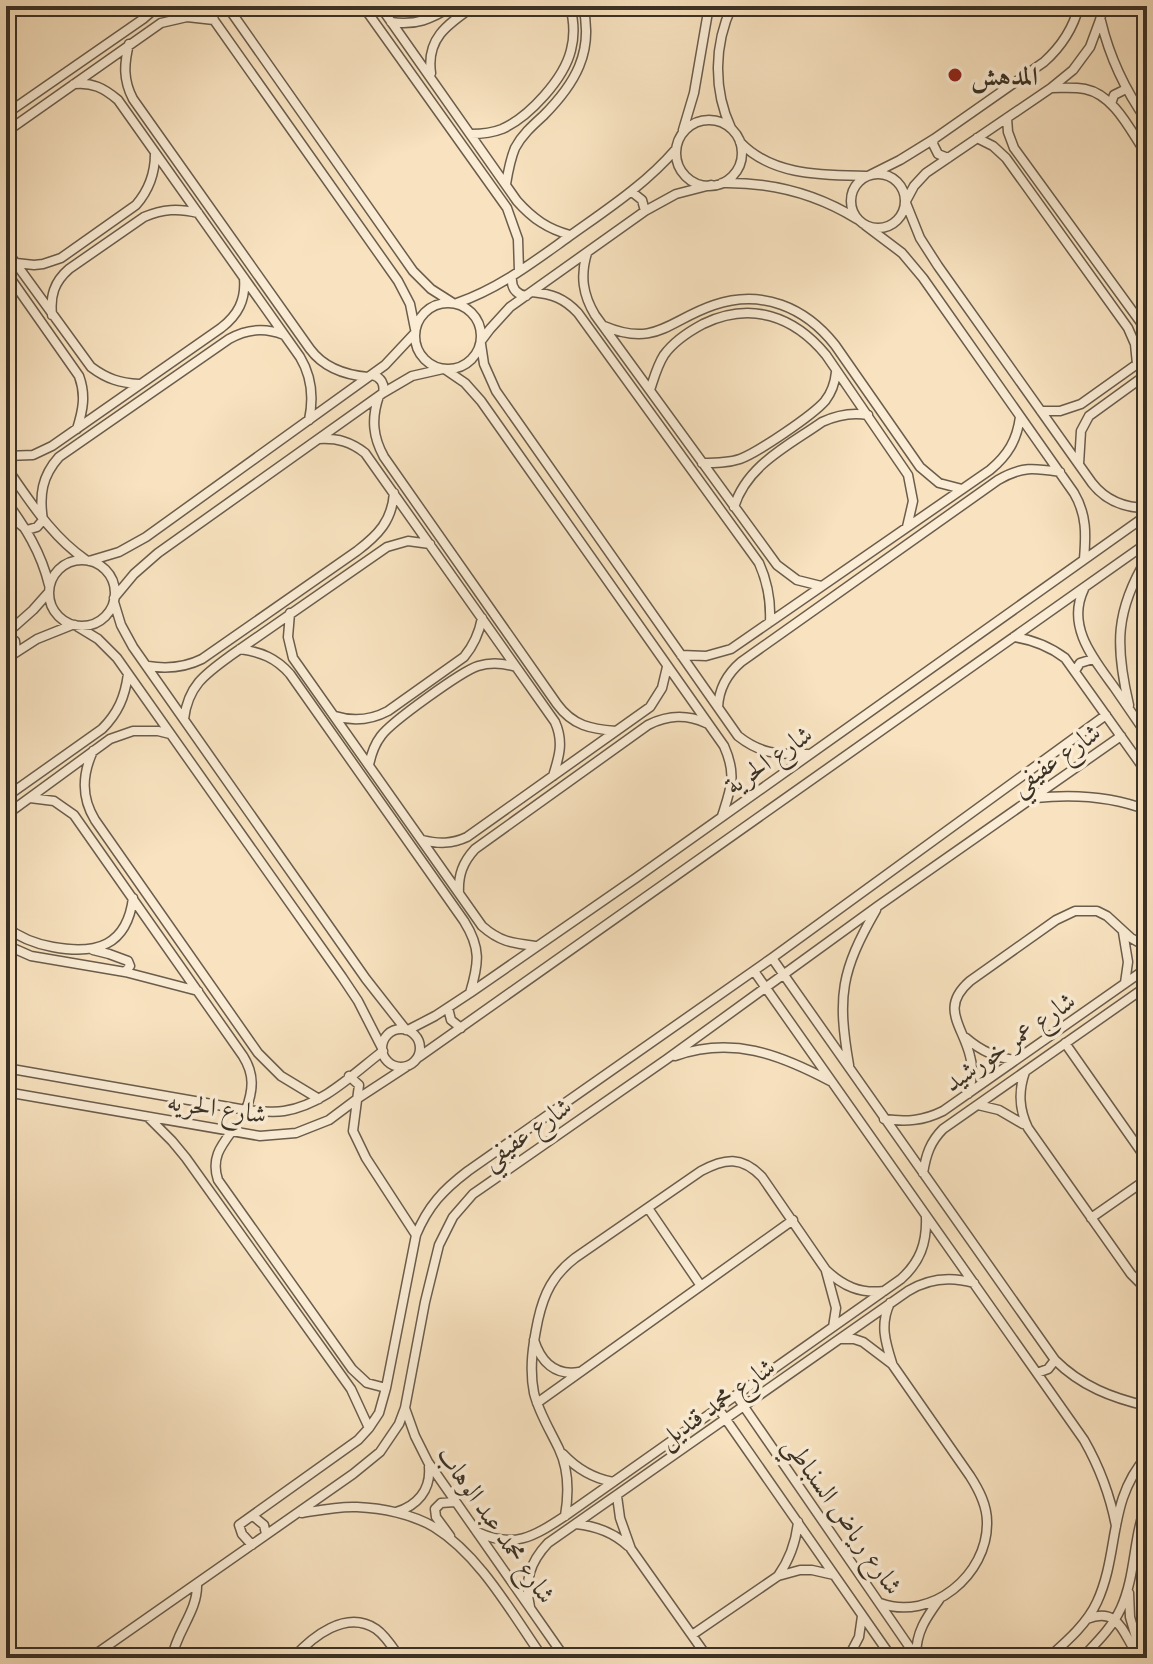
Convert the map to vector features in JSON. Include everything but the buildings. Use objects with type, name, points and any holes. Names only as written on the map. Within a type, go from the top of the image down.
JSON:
[{"type":"street","points":[[204,6],[398,281],[410,304],[419,353],[433,366],[444,369],[465,383],[481,401],[724,746],[733,773],[732,787],[722,816]]},
{"type":"street","points":[[227,6],[413,271],[431,289],[464,306],[476,318],[484,364],[496,391],[738,736],[762,751],[809,754]]},
{"type":"street","points":[[363,6],[507,208],[518,239],[513,287],[516,292],[562,298],[578,313],[759,563],[768,585],[770,622]]},
{"type":"street","points":[[380,6],[517,201],[541,224],[570,235]]},
{"type":"street","points":[[391,22],[421,22],[452,6]]},
{"type":"street","points":[[431,78],[434,43],[448,24],[474,6]]},
{"type":"street","points":[[471,134],[504,128],[552,85],[568,61],[574,33],[570,6]]},
{"type":"street","points":[[506,185],[516,147],[564,93],[581,65],[587,33],[583,6]]},
{"type":"street","points":[[16,652],[15,641],[6,634],[33,610],[62,566],[119,552],[146,537],[395,356],[415,332],[422,314],[429,308],[484,293],[632,192],[655,172],[676,149],[691,107],[709,6]]},
{"type":"street","points":[[732,6],[724,26],[718,80],[724,113],[740,142],[769,164],[798,171],[868,176],[878,173],[894,179],[900,185],[920,238],[938,266],[1092,483],[1116,503],[1147,508]]},
{"type":"street","points":[[1079,6],[1069,33],[1054,53],[934,139],[859,181],[852,204],[862,222],[902,253],[923,278],[1074,493],[1086,522],[1084,559]]},
{"type":"street","points":[[676,149],[682,171],[700,184],[757,184],[794,190],[826,202],[874,228],[883,228],[898,219],[920,179],[1073,70],[1090,47],[1103,6]]},
{"type":"street","points":[[6,114],[156,8],[161,15],[161,23]]},
{"type":"street","points":[[441,13],[443,21],[448,24]]},
{"type":"street","points":[[6,132],[161,23],[187,17],[214,20]]},
{"type":"street","points":[[1100,20],[1113,62],[1147,121]]},
{"type":"street","points":[[129,44],[124,74],[130,93],[314,355],[338,371],[377,376],[383,383],[373,421],[374,434],[384,457],[566,715],[586,727],[616,731]]},
{"type":"street","points":[[701,58],[719,60]]},
{"type":"street","points":[[74,84],[97,86],[118,100],[304,362],[311,385],[309,420]]},
{"type":"street","points":[[1051,88],[1084,89],[1103,97],[1147,155]]},
{"type":"street","points":[[1111,104],[1114,95],[1126,89]]},
{"type":"street","points":[[118,100],[121,95],[130,93]]},
{"type":"street","points":[[522,115],[525,122],[532,126]]},
{"type":"street","points":[[1007,118],[1014,148],[1147,331]]},
{"type":"street","points":[[682,133],[700,121],[722,122],[731,128]]},
{"type":"street","points":[[295,135],[310,124]]},
{"type":"street","points":[[977,138],[993,146],[1006,158],[1128,328],[1135,344],[1137,364]]},
{"type":"street","points":[[934,139],[935,150],[948,158]]},
{"type":"street","points":[[6,659],[48,633],[73,625],[99,622],[111,610],[114,600],[134,574],[158,553],[381,395],[412,376],[456,369],[472,360],[500,317],[645,211],[676,194],[730,178],[740,162],[740,142]]},
{"type":"street","points":[[11,262],[34,265],[61,258],[136,205],[153,176],[155,153]]},
{"type":"street","points":[[794,190],[798,171]]},
{"type":"street","points":[[632,192],[642,200],[645,211]]},
{"type":"street","points":[[507,208],[514,207],[517,201]]},
{"type":"street","points":[[136,205],[142,208],[144,217]]},
{"type":"street","points":[[52,315],[55,285],[69,269],[144,217],[171,209],[199,214]]},
{"type":"street","points":[[211,231],[221,224]]},
{"type":"street","points":[[6,250],[11,262],[91,367],[118,382],[140,384]]},
{"type":"street","points":[[587,253],[583,285],[590,306],[604,326],[770,556],[797,580],[821,586]]},
{"type":"street","points":[[61,258],[62,265],[69,269]]},
{"type":"street","points":[[923,278],[928,269],[938,266]]},
{"type":"street","points":[[398,281],[406,280],[413,271]]},
{"type":"street","points":[[6,272],[79,376],[84,396],[77,429]]},
{"type":"street","points":[[6,456],[33,455],[52,446],[229,322],[241,306],[244,277]]},
{"type":"street","points":[[604,326],[615,331],[654,334],[700,311],[730,301],[762,300],[796,310],[830,338],[920,467],[939,483],[962,489]]},
{"type":"street","points":[[578,313],[582,307],[590,306]]},
{"type":"street","points":[[650,390],[659,365],[675,343],[695,328],[734,314],[769,315],[786,321],[815,341],[908,475],[913,501],[907,527]]},
{"type":"street","points":[[229,322],[235,325],[237,334]]},
{"type":"street","points":[[27,530],[37,527],[43,520],[43,484],[59,457],[237,334],[256,329],[285,335]]},
{"type":"street","points":[[666,329],[675,343]]},
{"type":"street","points":[[304,362],[311,361],[314,355]]},
{"type":"street","points":[[1041,411],[1060,411],[1081,404],[1147,357]]},
{"type":"street","points":[[79,376],[89,374],[91,367]]},
{"type":"street","points":[[702,463],[728,462],[752,453],[815,411],[828,397],[837,371]]},
{"type":"street","points":[[1079,464],[1081,431],[1089,416],[1147,374]]},
{"type":"street","points":[[1006,396],[1022,385]]},
{"type":"street","points":[[481,401],[488,392],[496,391]]},
{"type":"street","points":[[1081,404],[1082,410],[1089,416]]},
{"type":"street","points":[[815,411],[821,415],[822,422]]},
{"type":"street","points":[[734,507],[747,479],[761,464],[822,422],[839,415],[868,415]]},
{"type":"street","points":[[681,655],[706,656],[731,649],[990,470],[1015,441],[1020,417]]},
{"type":"street","points":[[319,439],[344,440],[365,453],[555,722],[561,750],[553,776]]},
{"type":"street","points":[[676,449],[687,441]]},
{"type":"street","points":[[52,446],[53,455],[59,457]]},
{"type":"street","points":[[752,453],[761,464]]},
{"type":"street","points":[[374,464],[376,459],[384,457]]},
{"type":"street","points":[[6,467],[43,520],[63,542],[109,574],[121,625],[133,647],[374,990],[407,1030],[417,1037],[419,1057],[411,1065],[400,1067],[391,1064],[358,1001],[117,658],[98,639],[57,615],[38,552],[6,501]]},
{"type":"street","points":[[908,475],[920,467]]},
{"type":"street","points":[[718,707],[722,687],[741,662],[998,480],[1025,468],[1060,472]]},
{"type":"street","points":[[990,470],[998,480]]},
{"type":"street","points":[[1074,493],[1087,494],[1092,483]]},
{"type":"street","points":[[148,666],[170,668],[192,664],[357,551],[385,525],[394,492]]},
{"type":"street","name":"شارع الحرية","points":[[407,1030],[448,1008],[636,878],[1147,515]]},
{"type":"street","points":[[6,517],[27,530]]},
{"type":"street","points":[[146,537],[158,553]]},
{"type":"street","points":[[184,720],[194,687],[210,671],[290,613],[387,547],[397,543],[430,544]]},
{"type":"street","name":"شارع الحرية","points":[[419,1057],[1147,543]]},
{"type":"street","points":[[592,559],[606,548]]},
{"type":"street","points":[[357,551],[362,553],[365,561]]},
{"type":"street","points":[[759,563],[766,563],[770,556]]},
{"type":"street","points":[[1130,710],[1121,671],[1120,631],[1129,592],[1147,558]]},
{"type":"street","points":[[1085,587],[1080,597],[1081,635],[1093,659],[1147,735]]},
{"type":"street","points":[[290,613],[289,648],[300,667],[482,926],[493,936],[507,942],[537,946]]},
{"type":"street","points":[[334,716],[362,720],[388,711],[464,657],[479,633],[482,618]]},
{"type":"street","points":[[1014,637],[1054,649],[1075,671],[1147,773]]},
{"type":"street","points":[[222,645],[223,653],[230,656]]},
{"type":"street","points":[[117,658],[123,650],[133,647]]},
{"type":"street","points":[[240,649],[274,659],[290,674],[464,921],[478,954],[470,993]]},
{"type":"street","points":[[731,649],[734,657],[741,662]]},
{"type":"street","points":[[1075,671],[1080,663],[1093,659]]},
{"type":"street","points":[[369,765],[375,745],[387,728],[459,676],[480,665],[516,667]]},
{"type":"street","points":[[452,666],[459,676]]},
{"type":"street","points":[[290,674],[293,668],[300,667]]},
{"type":"street","points":[[422,840],[450,843],[467,837],[641,714],[657,698],[666,678],[667,667]]},
{"type":"street","points":[[6,797],[102,729],[118,710],[128,673]]},
{"type":"street","points":[[881,704],[892,722]]},
{"type":"street","points":[[388,711],[396,722]]},
{"type":"street","points":[[641,714],[648,725]]},
{"type":"street","points":[[555,722],[563,720],[566,715]]},
{"type":"street","name":"شارع عفيفي","points":[[252,1545],[239,1525],[358,1440],[379,1413],[416,1235],[433,1202],[468,1171],[754,971],[1106,715]]},
{"type":"street","points":[[459,893],[463,864],[475,849],[648,725],[671,716],[696,719],[707,724]]},
{"type":"street","points":[[102,729],[107,731],[110,739]]},
{"type":"street","points":[[6,815],[110,739],[133,731],[170,734]]},
{"type":"street","points":[[724,746],[738,736]]},
{"type":"street","name":"شارع عفيفي","points":[[90,1658],[380,1452],[405,1408],[439,1245],[449,1222],[462,1204],[1121,736]]},
{"type":"street","points":[[93,751],[84,777],[84,791],[87,805],[104,833],[268,1065],[319,1099]]},
{"type":"street","points":[[1034,798],[1087,796],[1147,810]]},
{"type":"street","points":[[30,798],[54,801],[74,815],[133,897],[243,1056],[252,1074],[246,1110]]},
{"type":"street","points":[[74,815],[79,808],[87,805]]},
{"type":"street","points":[[467,837],[468,843],[475,849]]},
{"type":"street","points":[[263,865],[279,853]]},
{"type":"street","points":[[636,878],[649,895]]},
{"type":"street","points":[[92,950],[113,940],[121,931],[128,921],[133,897]]},
{"type":"street","points":[[850,1070],[842,1021],[842,998],[853,954],[878,906]]},
{"type":"street","points":[[968,1094],[971,1058],[954,1006],[962,988],[1056,920],[1075,911],[1097,911],[1107,916],[1147,947]]},
{"type":"street","points":[[464,921],[471,920],[474,914]]},
{"type":"street","points":[[6,927],[20,936],[48,946],[92,950],[128,961],[130,968],[125,972]]},
{"type":"street","points":[[1123,931],[1128,962],[1125,983]]},
{"type":"street","points":[[6,945],[31,956],[125,972],[198,991]]},
{"type":"street","points":[[772,958],[1055,1360],[1099,1392],[1147,1406]]},
{"type":"street","name":"شارع عمر خورشيد","points":[[884,1119],[925,1119],[954,1104],[1147,968]]},
{"type":"street","points":[[754,971],[1093,1456],[1108,1490],[1116,1526]]},
{"type":"street","name":"شارع عمر خورشيد","points":[[923,1174],[927,1153],[936,1136],[1147,986]]},
{"type":"street","points":[[358,1001],[368,998],[374,990]]},
{"type":"street","points":[[1133,996],[1147,998]]},
{"type":"street","points":[[448,1008],[451,1020],[461,1028]]},
{"type":"street","points":[[382,1050],[383,1042],[390,1033],[407,1030]]},
{"type":"street","points":[[962,1034],[981,1050],[1016,1061]]},
{"type":"street","points":[[1065,1043],[1147,1160]]},
{"type":"street","points":[[667,1059],[694,1049],[759,1051],[781,1057],[832,1082]]},
{"type":"street","name":"شارع الحريه","points":[[6,1068],[267,1112],[285,1111],[319,1099],[382,1050]]},
{"type":"street","points":[[252,1074],[268,1065]]},
{"type":"street","name":"شارع الحريه","points":[[6,1092],[260,1136],[296,1133],[329,1120],[406,1067]]},
{"type":"street","points":[[1025,1071],[1019,1094],[1028,1128],[1131,1274],[1147,1287]]},
{"type":"street","points":[[349,1076],[359,1085],[353,1131],[366,1158],[416,1235]]},
{"type":"street","points":[[954,1104],[957,1113],[962,1116]]},
{"type":"street","points":[[977,1105],[999,1110],[1028,1128]]},
{"type":"street","points":[[148,1117],[186,1158],[344,1379],[369,1428]]},
{"type":"street","points":[[232,1131],[217,1152],[218,1180],[356,1375],[373,1385],[386,1388]]},
{"type":"street","points":[[565,1516],[567,1479],[561,1452],[537,1403],[531,1365],[545,1292],[558,1273],[575,1258],[701,1171],[722,1161],[733,1161],[754,1169],[836,1280],[854,1289],[884,1291]]},
{"type":"street","points":[[1091,1218],[1147,1179]]},
{"type":"street","points":[[648,1208],[701,1286]]},
{"type":"street","name":"شارع محمد قنديل","points":[[477,1532],[502,1541],[515,1541],[541,1532],[565,1516],[901,1279],[917,1262],[925,1240],[926,1216]]},
{"type":"street","points":[[537,1403],[793,1220]]},
{"type":"street","points":[[826,1270],[836,1308],[833,1327]]},
{"type":"street","name":"شارع محمد قنديل","points":[[530,1607],[527,1579],[538,1553],[548,1543],[918,1285],[951,1279],[974,1283]]},
{"type":"street","points":[[405,1297],[425,1302]]},
{"type":"street","points":[[891,1303],[883,1333],[892,1364]]},
{"type":"street","points":[[534,1339],[540,1356],[553,1369],[571,1373],[580,1371]]},
{"type":"street","points":[[840,1339],[863,1342],[892,1364],[970,1476],[985,1505],[986,1537],[982,1550],[969,1572],[950,1592],[939,1600],[918,1607],[899,1608],[880,1603]]},
{"type":"street","points":[[1037,1373],[1048,1369],[1055,1360]]},
{"type":"street","name":"شارع رياض السنباطي","points":[[736,1395],[917,1657]]},
{"type":"street","name":"شارع محمد عبد الوهاب","points":[[405,1408],[428,1462],[565,1658]]},
{"type":"street","name":"شارع رياض السنباطي","points":[[718,1408],[892,1658]]},
{"type":"street","points":[[561,1452],[591,1476],[613,1482]]},
{"type":"street","points":[[1048,1658],[1087,1619],[1101,1593],[1126,1486],[1147,1456]]},
{"type":"street","points":[[395,1513],[415,1503],[423,1494],[430,1473],[428,1462]]},
{"type":"street","points":[[617,1496],[622,1529],[631,1549],[708,1658]]},
{"type":"street","points":[[455,1502],[441,1503],[435,1513],[456,1544]]},
{"type":"street","points":[[1082,1658],[1115,1620],[1122,1607],[1147,1503]]},
{"type":"street","name":"شارع محمد عبد الوهاب","points":[[298,1513],[356,1507],[395,1513],[434,1527],[483,1572],[543,1658]]},
{"type":"street","points":[[253,1516],[264,1525],[266,1534]]},
{"type":"street","points":[[778,1576],[790,1556],[798,1522]]},
{"type":"street","points":[[575,1524],[606,1531],[631,1549]]},
{"type":"street","points":[[692,1635],[778,1576],[812,1570],[835,1576]]},
{"type":"street","points":[[1129,1580],[1130,1617],[1141,1658]]},
{"type":"street","points":[[172,1658],[178,1634],[195,1602],[197,1584]]},
{"type":"street","points":[[917,1657],[918,1634],[939,1600]]},
{"type":"street","points":[[848,1658],[859,1637],[862,1615]]},
{"type":"street","points":[[1087,1619],[1104,1615],[1115,1620],[1141,1658]]},
{"type":"street","points":[[293,1658],[326,1631],[339,1624],[358,1622],[384,1635],[400,1658]]},
{"type":"place","name":"المدهش","points":[[955,75]]}]
